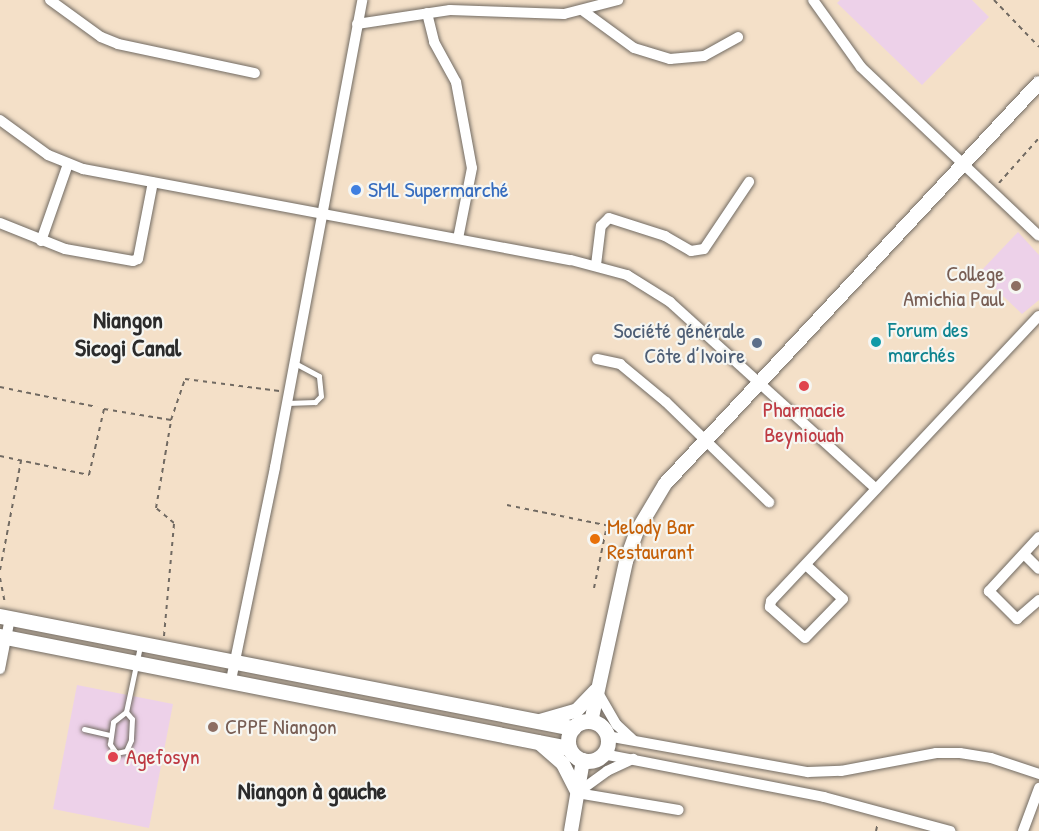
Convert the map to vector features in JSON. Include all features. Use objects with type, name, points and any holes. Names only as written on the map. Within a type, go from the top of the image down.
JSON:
[{"type":"main road","points":[[3,636],[569,748],[583,760],[603,754],[607,736],[591,722],[573,728],[5,617]]},
{"type":"main road","points":[[569,748],[573,728]]},
{"type":"street","points":[[50,0],[101,38],[118,44],[255,73]]},
{"type":"street","points":[[231,680],[362,0]]},
{"type":"street","points":[[357,24],[427,13],[475,10],[546,14],[582,10],[618,0]]},
{"type":"street","points":[[813,0],[861,68],[1039,236]]},
{"type":"street","points":[[582,10],[634,48],[670,58],[704,56],[738,37]]},
{"type":"street","points":[[427,13],[434,42],[456,82],[472,168],[458,239]]},
{"type":"street","points":[[591,722],[637,531],[665,484],[1039,84]]},
{"type":"street","points":[[0,120],[27,142],[68,164],[596,265],[650,287],[761,381],[876,489]]},
{"type":"street","points":[[40,241],[68,164]]},
{"type":"street","points":[[0,223],[40,241],[86,253],[138,258],[153,182]]},
{"type":"street","points":[[596,265],[601,226],[609,218],[665,236],[692,251],[705,249],[749,182]]},
{"type":"street","points":[[806,565],[843,600],[805,638],[770,604],[876,489],[1039,316]]},
{"type":"street","points":[[597,359],[620,364],[769,502]]},
{"type":"street","points":[[1039,537],[989,591],[1017,619],[1039,600]]},
{"type":"street","points":[[1024,554],[1039,569]]},
{"type":"street","points":[[0,669],[5,617]]},
{"type":"street","points":[[539,721],[576,711],[597,690]]},
{"type":"street","points":[[597,690],[617,725],[634,740]]},
{"type":"street","points":[[607,736],[782,769],[841,771],[936,753],[960,753],[1039,774]]},
{"type":"street","points":[[536,741],[563,764],[577,793]]},
{"type":"street","points":[[603,754],[778,787],[950,831]]},
{"type":"street","points":[[577,793],[607,771],[634,759]]},
{"type":"street","points":[[571,831],[583,760]]},
{"type":"street","points":[[778,787],[782,769]]},
{"type":"street","points":[[1023,831],[1039,788]]},
{"type":"street","points":[[577,793],[680,810]]},
{"type":"lane","points":[[287,398],[315,402],[321,396],[319,376],[293,363]]},
{"type":"lane","points":[[126,712],[116,716],[110,735],[111,749],[117,753],[126,751],[133,724],[126,712],[141,644]]},
{"type":"lane","points":[[84,729],[110,735]]},
{"type":"path","points":[[994,0],[1039,47]]},
{"type":"path","points":[[991,191],[1039,138]]},
{"type":"path","points":[[164,648],[165,591],[174,523],[156,508],[171,420],[184,379],[287,398]]},
{"type":"path","points":[[0,387],[97,407]]},
{"type":"path","points":[[0,456],[89,475],[104,409],[171,420]]},
{"type":"path","points":[[0,570],[21,461]]},
{"type":"path","points":[[507,505],[621,528]]},
{"type":"path","points":[[594,588],[607,525]]},
{"type":"path","points":[[0,578],[5,617]]},
{"type":"shaded area","points":[[840,0],[972,0],[989,17],[922,85],[837,3]]},
{"type":"shaded area","name":"College Amichia Paul","points":[[1018,232],[1039,255],[1039,300],[1022,314],[979,273]]},
{"type":"shaded area","name":"Agefosyn","points":[[77,685],[173,704],[149,828],[53,809]]},
{"type":"place","name":"SML Supermarché","points":[[356,190]]},
{"type":"place","name":"College Amichia Paul","points":[[1016,286]]},
{"type":"place","name":"Forum des marchés","points":[[876,342]]},
{"type":"place","name":"Société générale Côte d’Ivoire","points":[[757,343]]},
{"type":"place","name":"Pharmacie Beyniouah","points":[[804,386]]},
{"type":"place","name":"Melody Bar Restaurant","points":[[595,539]]},
{"type":"place","name":"CPPE Niangon","points":[[213,727]]},
{"type":"place","name":"Agefosyn","points":[[113,757]]},
{"type":"district","name":"Niangon Sicogi Canal","points":[[128,334]]},
{"type":"district","name":"Niangon à gauche","points":[[312,791]]}]
